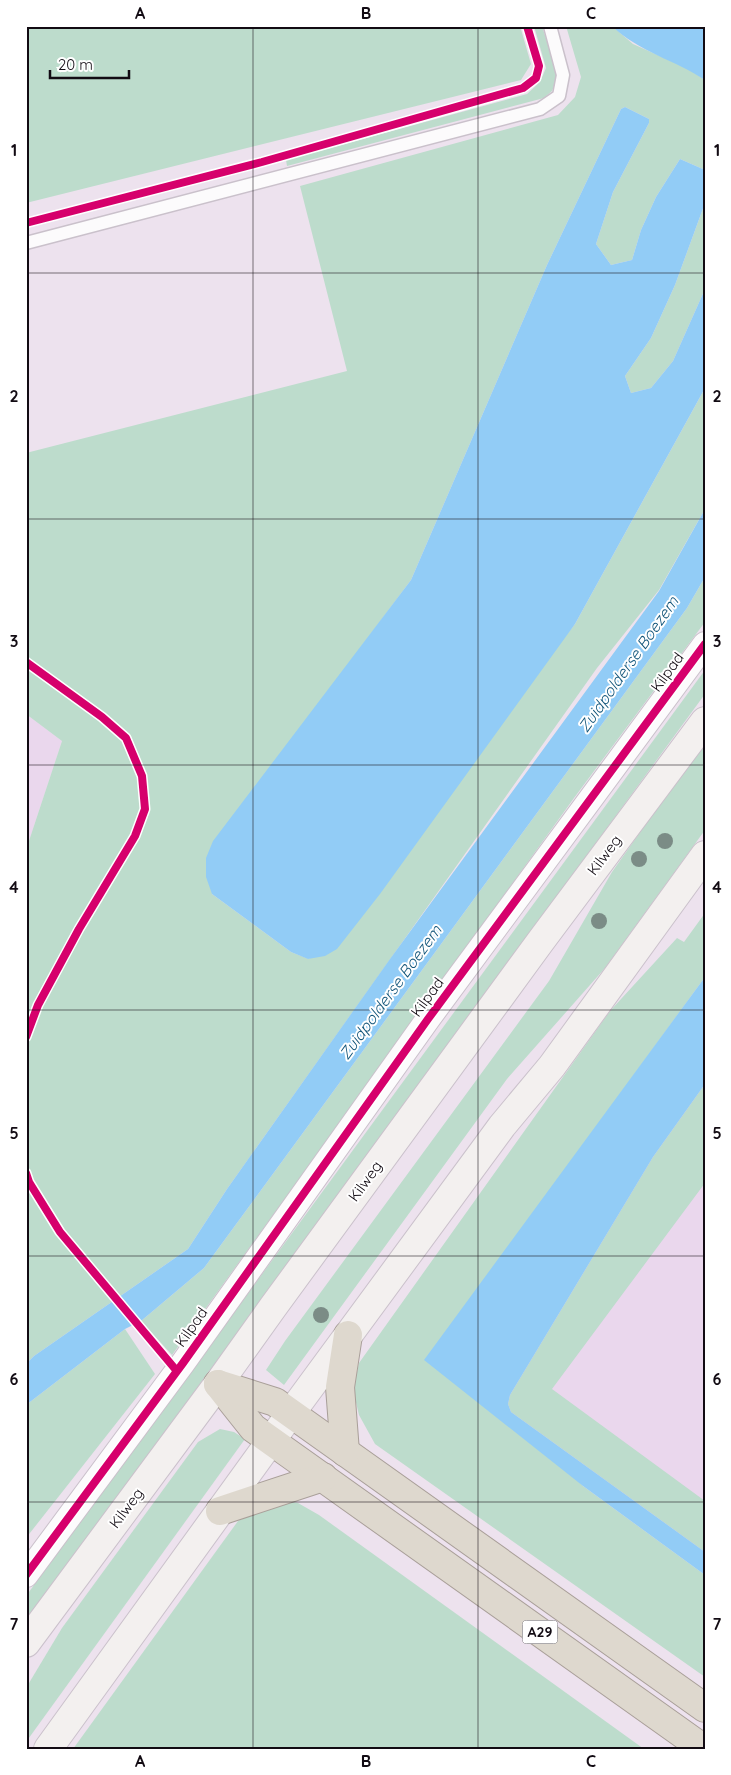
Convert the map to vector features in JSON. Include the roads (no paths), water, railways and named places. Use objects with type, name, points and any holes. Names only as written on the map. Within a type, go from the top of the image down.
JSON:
[{"type":"highway","points":[[346,1452],[340,1387],[348,1335]]},
{"type":"highway","name":"A29","points":[[218,1384],[275,1402],[705,1708]]},
{"type":"highway","name":"A29","points":[[218,1384],[253,1428],[704,1749]]},
{"type":"highway","points":[[220,1512],[323,1477]]},
{"type":"main road","name":"Kilweg","points":[[26,1643],[218,1384],[540,942],[705,721]]},
{"type":"main road","points":[[48,1749],[348,1335],[502,1126],[552,1066],[705,855]]},
{"type":"street","name":"Kilpad","points":[[26,1575],[183,1363],[428,1019],[705,644]]},
{"type":"lane","points":[[26,243],[540,109],[559,96],[563,75],[550,26]]},
{"type":"water","points":[[612,26],[705,26],[705,80],[634,43]]},
{"type":"water","points":[[625,107],[649,119],[649,123],[613,192],[596,244],[611,265],[632,260],[641,230],[656,197],[680,159],[705,170],[705,203],[675,285],[651,338],[625,376],[631,393],[651,388],[673,361],[705,289],[705,388],[575,624],[380,894],[337,949],[325,956],[308,959],[291,952],[212,894],[206,877],[206,858],[213,841],[411,580],[547,265],[621,109]]},
{"type":"water","name":"Zuidpolderse Boezem","points":[[705,509],[705,577],[687,608],[204,1268],[141,1321],[125,1329],[26,1405],[26,1364],[34,1356],[188,1249],[227,1189],[390,959],[659,591]]},
{"type":"water","points":[[705,977],[705,1084],[653,1157],[510,1395],[508,1404],[511,1412],[705,1552],[705,1575],[583,1486],[424,1360]]}]
